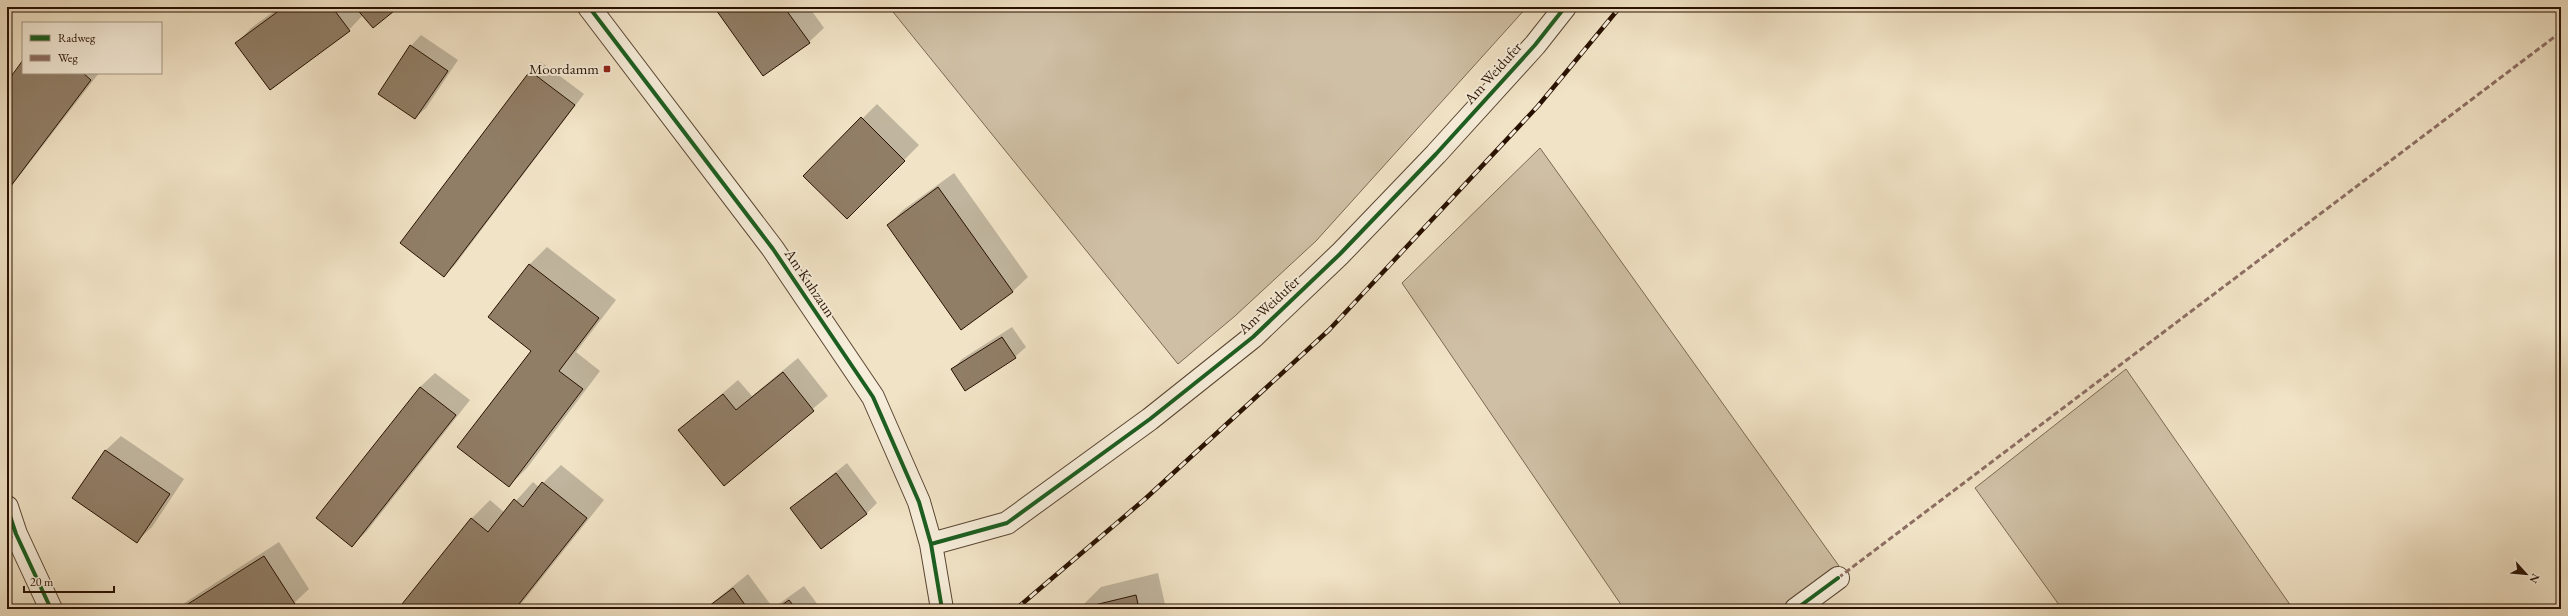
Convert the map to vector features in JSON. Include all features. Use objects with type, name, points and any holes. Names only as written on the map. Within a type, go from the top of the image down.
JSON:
[{"type":"street","name":"Am Kuhzaun","points":[[589,7],[773,249],[873,396],[919,502],[931,544],[942,609]]},
{"type":"street","name":"Am Weidufer","points":[[931,544],[1007,523],[1150,419],[1253,337],[1340,254],[1436,154],[1535,45],[1565,7]]},
{"type":"street","points":[[7,507],[12,536],[51,609]]},
{"type":"street","points":[[1796,609],[1838,578]]},
{"type":"shaded area","points":[[889,7],[1527,7],[1316,241],[1235,316],[1178,364]]},
{"type":"shaded area","points":[[1540,148],[1839,566],[1780,609],[1624,609],[1402,283]]},
{"type":"shaded area","points":[[2126,369],[2293,609],[2062,609],[1975,488]]},
{"type":"building","points":[[284,7],[332,7],[350,31],[270,90],[235,43]]},
{"type":"building","points":[[355,7],[399,7],[373,28]]},
{"type":"building","points":[[714,7],[784,7],[810,43],[763,76]]},
{"type":"building","points":[[410,45],[448,71],[415,119],[378,94]]},
{"type":"building","points":[[22,61],[22,74],[84,74],[91,80],[7,191],[7,82]]},
{"type":"building","points":[[530,71],[575,105],[444,277],[400,243]]},
{"type":"building","points":[[861,117],[905,161],[847,219],[803,176]]},
{"type":"building","points":[[938,187],[1013,292],[961,330],[887,225]]},
{"type":"building","points":[[529,264],[599,318],[559,371],[583,389],[509,487],[457,447],[531,351],[488,317]]},
{"type":"building","points":[[1002,337],[1016,358],[965,391],[951,369]]},
{"type":"building","points":[[783,372],[814,411],[724,486],[678,430],[723,394],[736,410]]},
{"type":"building","points":[[420,387],[456,415],[352,547],[316,518]]},
{"type":"building","points":[[105,450],[170,494],[137,543],[72,498]]},
{"type":"building","points":[[836,473],[867,514],[821,549],[790,508]]},
{"type":"building","points":[[542,482],[587,518],[515,609],[398,609],[471,518],[488,532],[514,499],[523,507]]},
{"type":"building","points":[[264,556],[295,604],[287,609],[180,609]]},
{"type":"building","points":[[733,588],[748,609],[705,609]]},
{"type":"building","points":[[1136,595],[1139,609],[1078,609]]},
{"type":"building","points":[[789,600],[796,609],[776,609]]},
{"type":"railway","points":[[1016,609],[1145,499],[1329,330],[1538,106],[1620,7]]},
{"type":"marked path","points":[[1838,578],[2561,32]]},
{"type":"marked path","points":[[7,539],[16,534]]},
{"type":"cycle path","points":[[589,7],[773,249],[873,397],[919,502],[931,544],[942,609]]},
{"type":"cycle path","points":[[931,544],[1007,523],[1150,419],[1253,337],[1340,254],[1436,154],[1535,45],[1565,7]]},
{"type":"cycle path","points":[[7,507],[16,534],[51,609]]},
{"type":"cycle path","points":[[1796,609],[1838,578]]},
{"type":"place","name":"Moordamm","points":[[607,69]]}]
